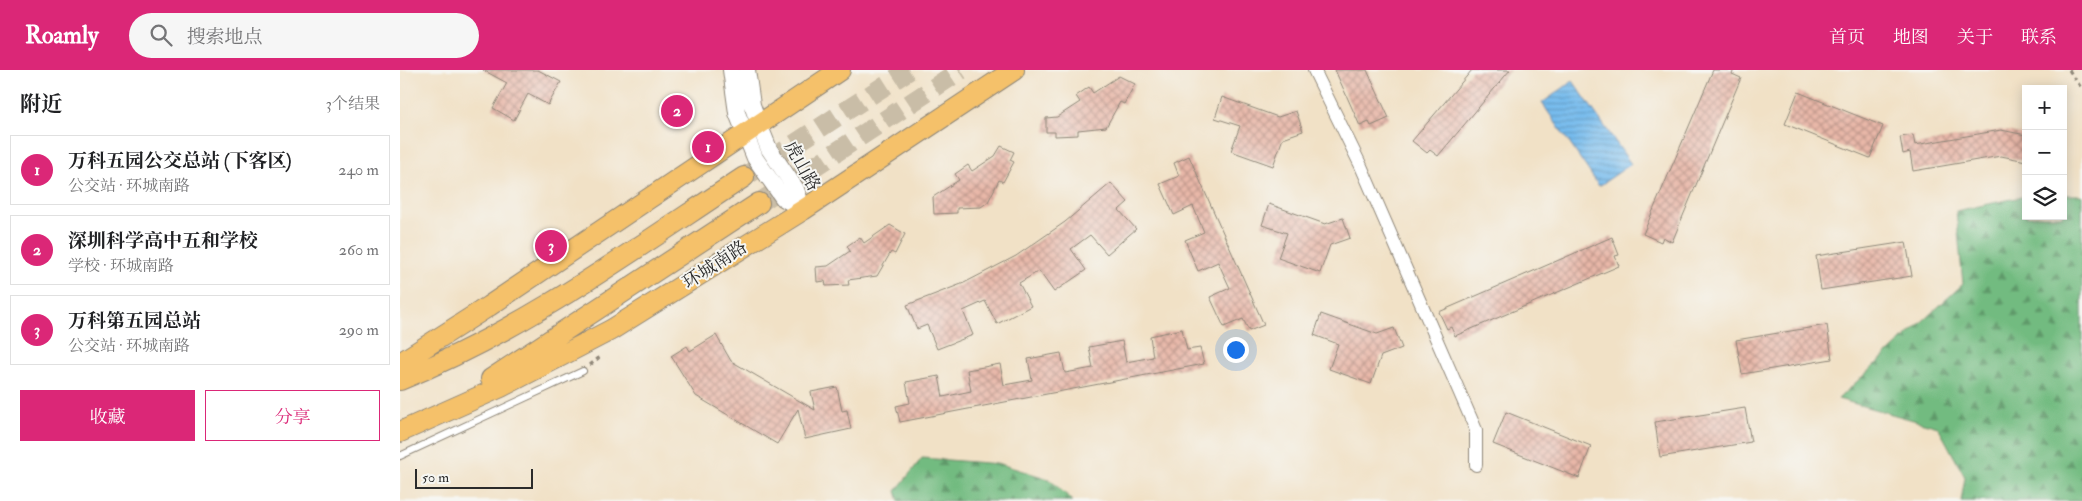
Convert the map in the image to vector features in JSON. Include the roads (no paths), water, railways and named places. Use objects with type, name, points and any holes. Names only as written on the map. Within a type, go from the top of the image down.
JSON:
[{"type":"main road","points":[[400,363],[489,306],[840,70]]},
{"type":"main road","name":"环城南路","points":[[400,431],[501,387],[611,330],[803,210],[1014,70]]},
{"type":"main road","points":[[400,380],[429,369],[553,302],[744,177]]},
{"type":"main road","name":"环城南路","points":[[400,431],[494,378],[759,203]]},
{"type":"street","name":"虎山路","points":[[731,70],[736,112],[769,149],[796,189],[803,210]]},
{"type":"street","name":"虎山路","points":[[747,70],[752,105],[752,129]]},
{"type":"street","points":[[1314,70],[1361,166],[1476,430],[1476,465]]},
{"type":"lane","points":[[400,456],[583,371]]},
{"type":"water","points":[[1573,81],[1631,164],[1599,186],[1542,103]]},
{"type":"tunnel","points":[[744,177],[909,70]]},
{"type":"tunnel","points":[[759,203],[961,70]]},
{"type":"place","name":"深圳科学高中五和学校","points":[[677,111]]},
{"type":"place","name":"万科五园公交总站 (下客区)","points":[[708,147]]},
{"type":"place","name":"万科第五园总站","points":[[551,246]]}]
